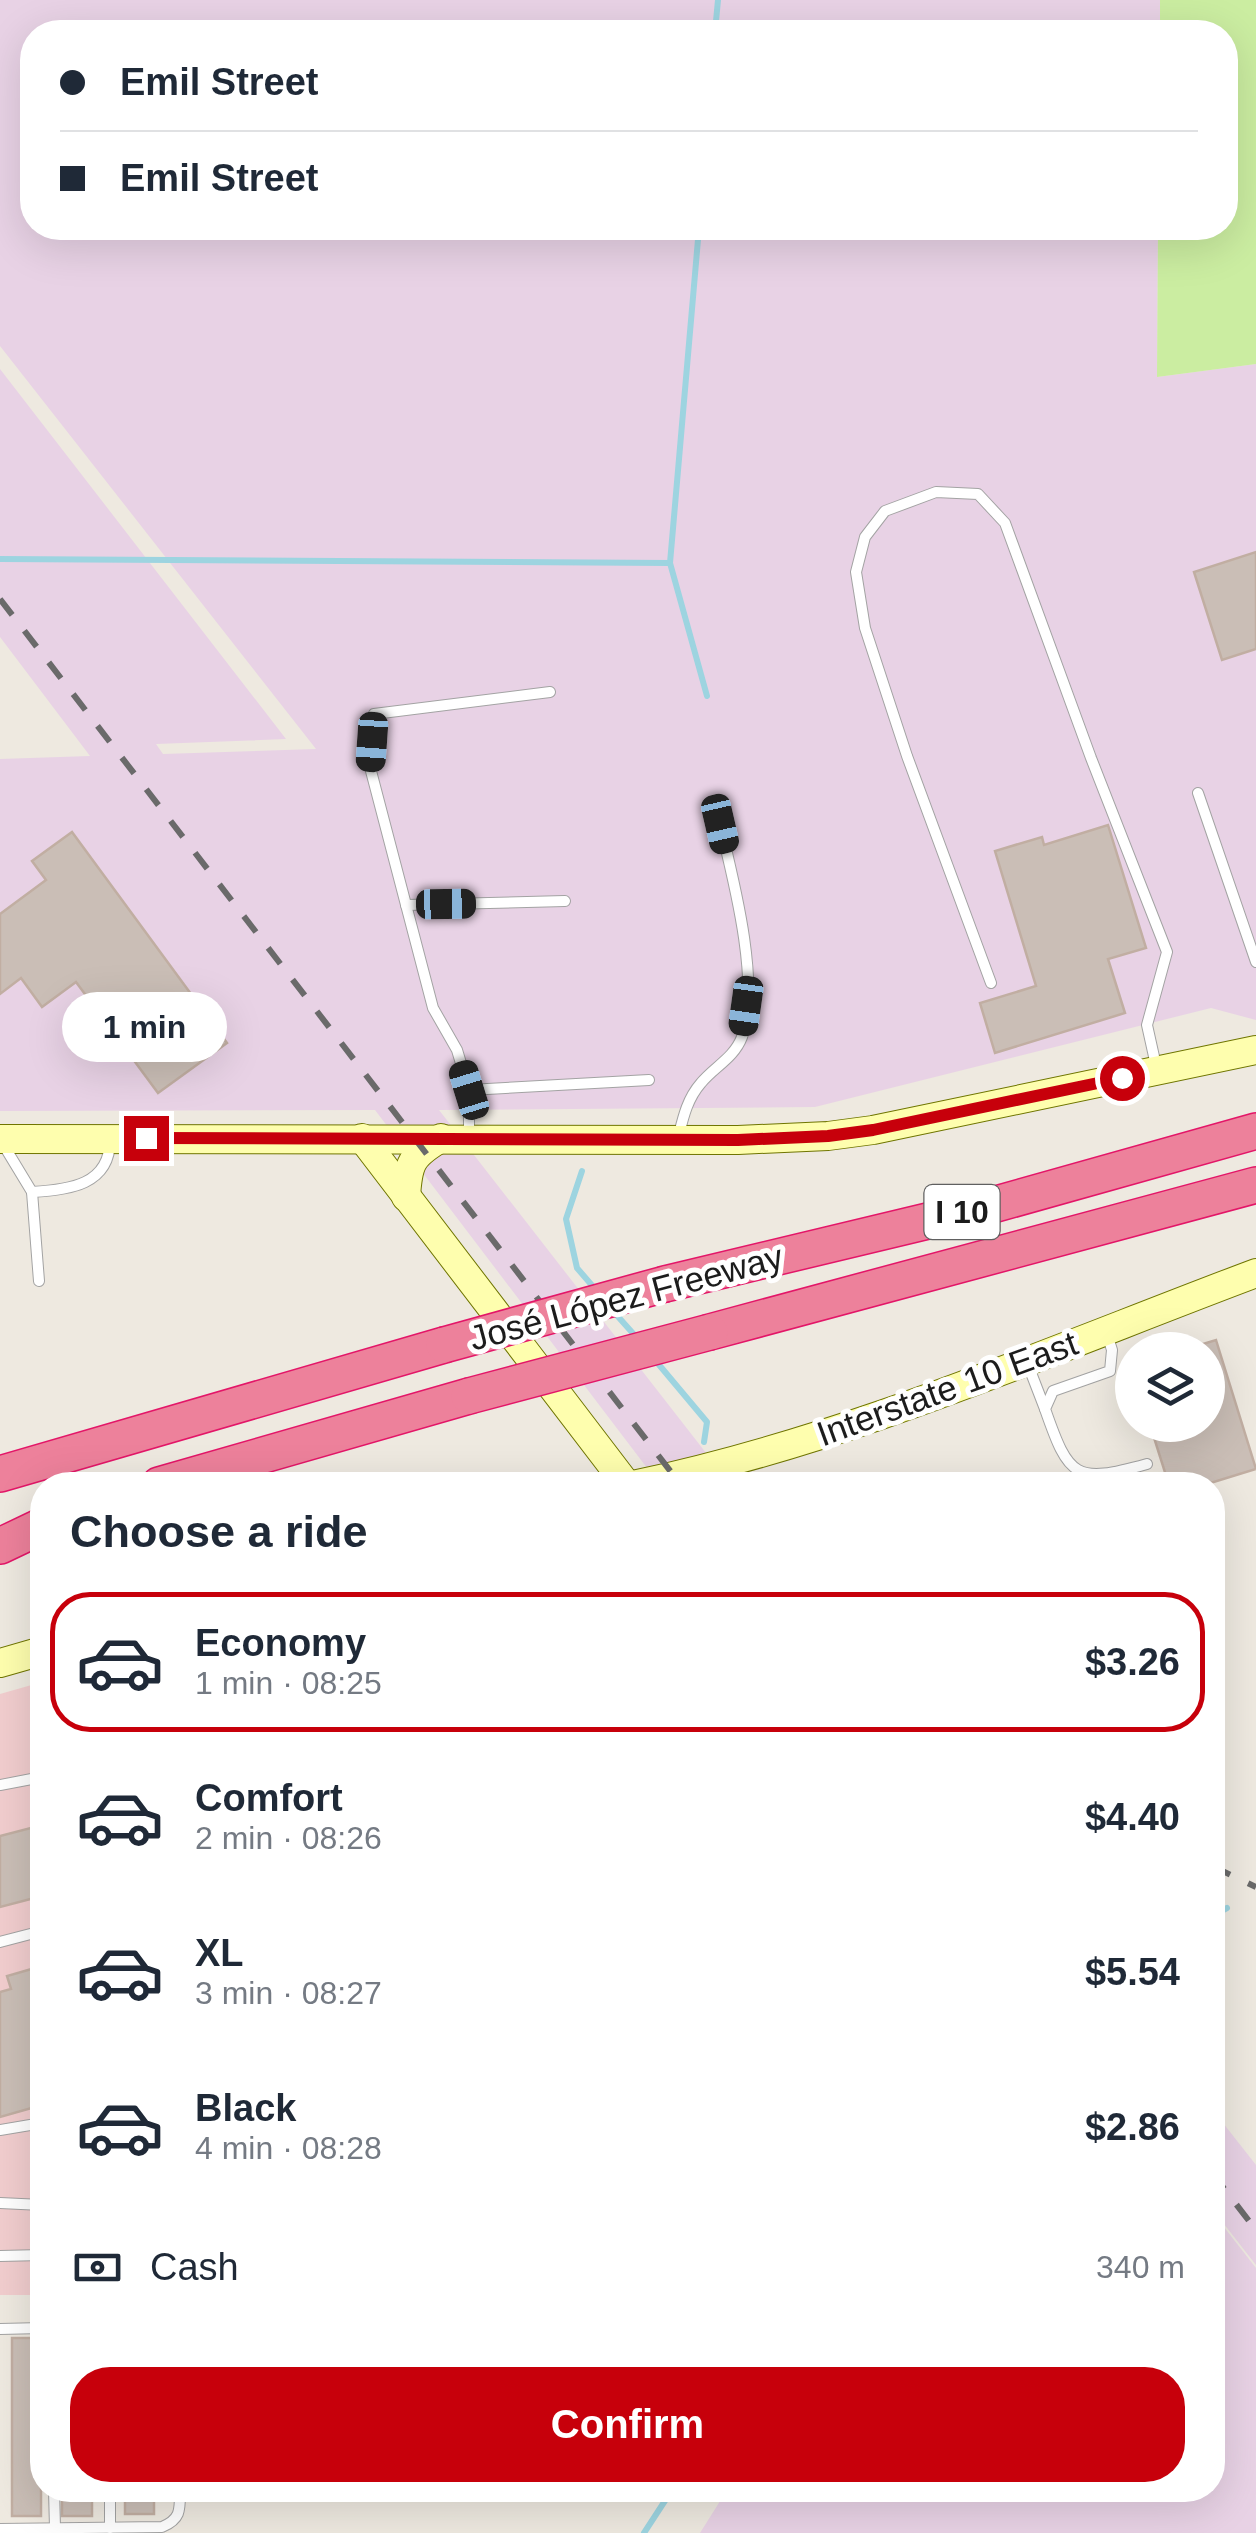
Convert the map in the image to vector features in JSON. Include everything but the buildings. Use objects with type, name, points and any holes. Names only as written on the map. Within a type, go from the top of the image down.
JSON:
[{"type":"highway","name":"José López Freeway","points":[[0,1474],[665,1284],[982,1208],[1256,1132]]},
{"type":"highway","name":"José López Freeway","points":[[203,1472],[469,1396],[1256,1185]]},
{"type":"highway","points":[[0,1458],[84,1451]]},
{"type":"highway","points":[[0,1530],[30,1521]]},
{"type":"highway","points":[[0,1546],[30,1532]]},
{"type":"main road","points":[[0,1139],[677,1140],[828,1136],[1256,1050]]},
{"type":"main road","points":[[362,1138],[620,1472]]},
{"type":"main road","points":[[406,1197],[413,1158],[455,1138]]},
{"type":"main road","name":"Interstate 10 East","points":[[681,1472],[808,1440],[1256,1273]]},
{"type":"main road","points":[[0,1662],[30,1653]]},
{"type":"lane","points":[[991,983],[913,774],[864,628],[856,572],[864,537],[885,512],[936,492],[978,494],[1006,522],[1091,758],[1167,952],[1147,1025],[1158,1071]]},
{"type":"lane","points":[[455,1138],[469,1090],[457,1050],[433,1008],[370,771],[374,714],[550,692]]},
{"type":"lane","points":[[1198,794],[1256,962]]},
{"type":"lane","points":[[677,1140],[686,1103],[702,1080],[728,1060],[742,1038],[747,974],[736,893],[720,824]]},
{"type":"lane","points":[[406,905],[565,901]]},
{"type":"lane","points":[[469,1090],[649,1080]]},
{"type":"lane","points":[[32,1192],[73,1188],[103,1170],[110,1160],[110,1138]]},
{"type":"lane","points":[[0,1139],[32,1192],[39,1281]]},
{"type":"lane","points":[[1044,1409],[1053,1392],[1110,1371],[1112,1350],[1106,1330]]},
{"type":"lane","points":[[1026,1360],[1060,1454],[1076,1470],[1086,1472]]},
{"type":"lane","points":[[1120,1472],[1147,1464]]},
{"type":"lane","points":[[0,1784],[30,1779]]},
{"type":"lane","points":[[0,1942],[30,1934]]},
{"type":"lane","points":[[0,2130],[30,2125]]},
{"type":"lane","points":[[0,2203],[30,2204]]},
{"type":"lane","points":[[0,2256],[30,2255]]},
{"type":"lane","points":[[0,2329],[30,2328]]},
{"type":"lane","points":[[54,2502],[54,2528]]},
{"type":"lane","points":[[110,2502],[110,2528]]},
{"type":"lane","points":[[0,2529],[162,2527],[180,2514],[180,2502]]},
{"type":"shaded area","points":[[0,0],[1160,0],[1160,20],[20,20],[20,240],[1158,240],[1157,377],[1256,364],[1256,1020],[1211,1008],[815,1107],[439,1110],[721,1472],[650,1472],[375,1110],[0,1111],[0,759],[90,756],[0,637],[0,369],[286,739],[156,744],[163,754],[316,749],[0,346]]},
{"type":"shaded area","points":[[30,1685],[30,2295],[0,2295],[0,1694]]},
{"type":"shaded area","points":[[1225,2126],[1256,2165],[1256,2265],[1225,2225]]},
{"type":"shaded area","points":[[1225,2228],[1256,2268],[1256,2533],[700,2533],[719,2502],[1225,2502]]},
{"type":"green space","points":[[1160,0],[1256,0],[1256,364],[1157,377],[1158,240],[1238,240],[1238,20],[1160,20]]},
{"type":"waterway","points":[[716,20],[718,0]]},
{"type":"waterway","points":[[698,240],[670,563],[707,696]]},
{"type":"waterway","points":[[0,559],[670,563]]},
{"type":"waterway","points":[[582,1171],[566,1219],[577,1268],[596,1290]]},
{"type":"waterway","points":[[613,1311],[638,1339]]},
{"type":"waterway","points":[[655,1360],[707,1422],[704,1442]]},
{"type":"waterway","points":[[644,2533],[664,2502]]},
{"type":"railway","points":[[0,599],[671,1472]]},
{"type":"railway","points":[[1225,1872],[1256,1887]]},
{"type":"railway","points":[[1225,2190],[1256,2230]]},
{"type":"route","points":[[146,1138],[738,1140],[828,1136],[943,1117],[1122,1078]]}]
